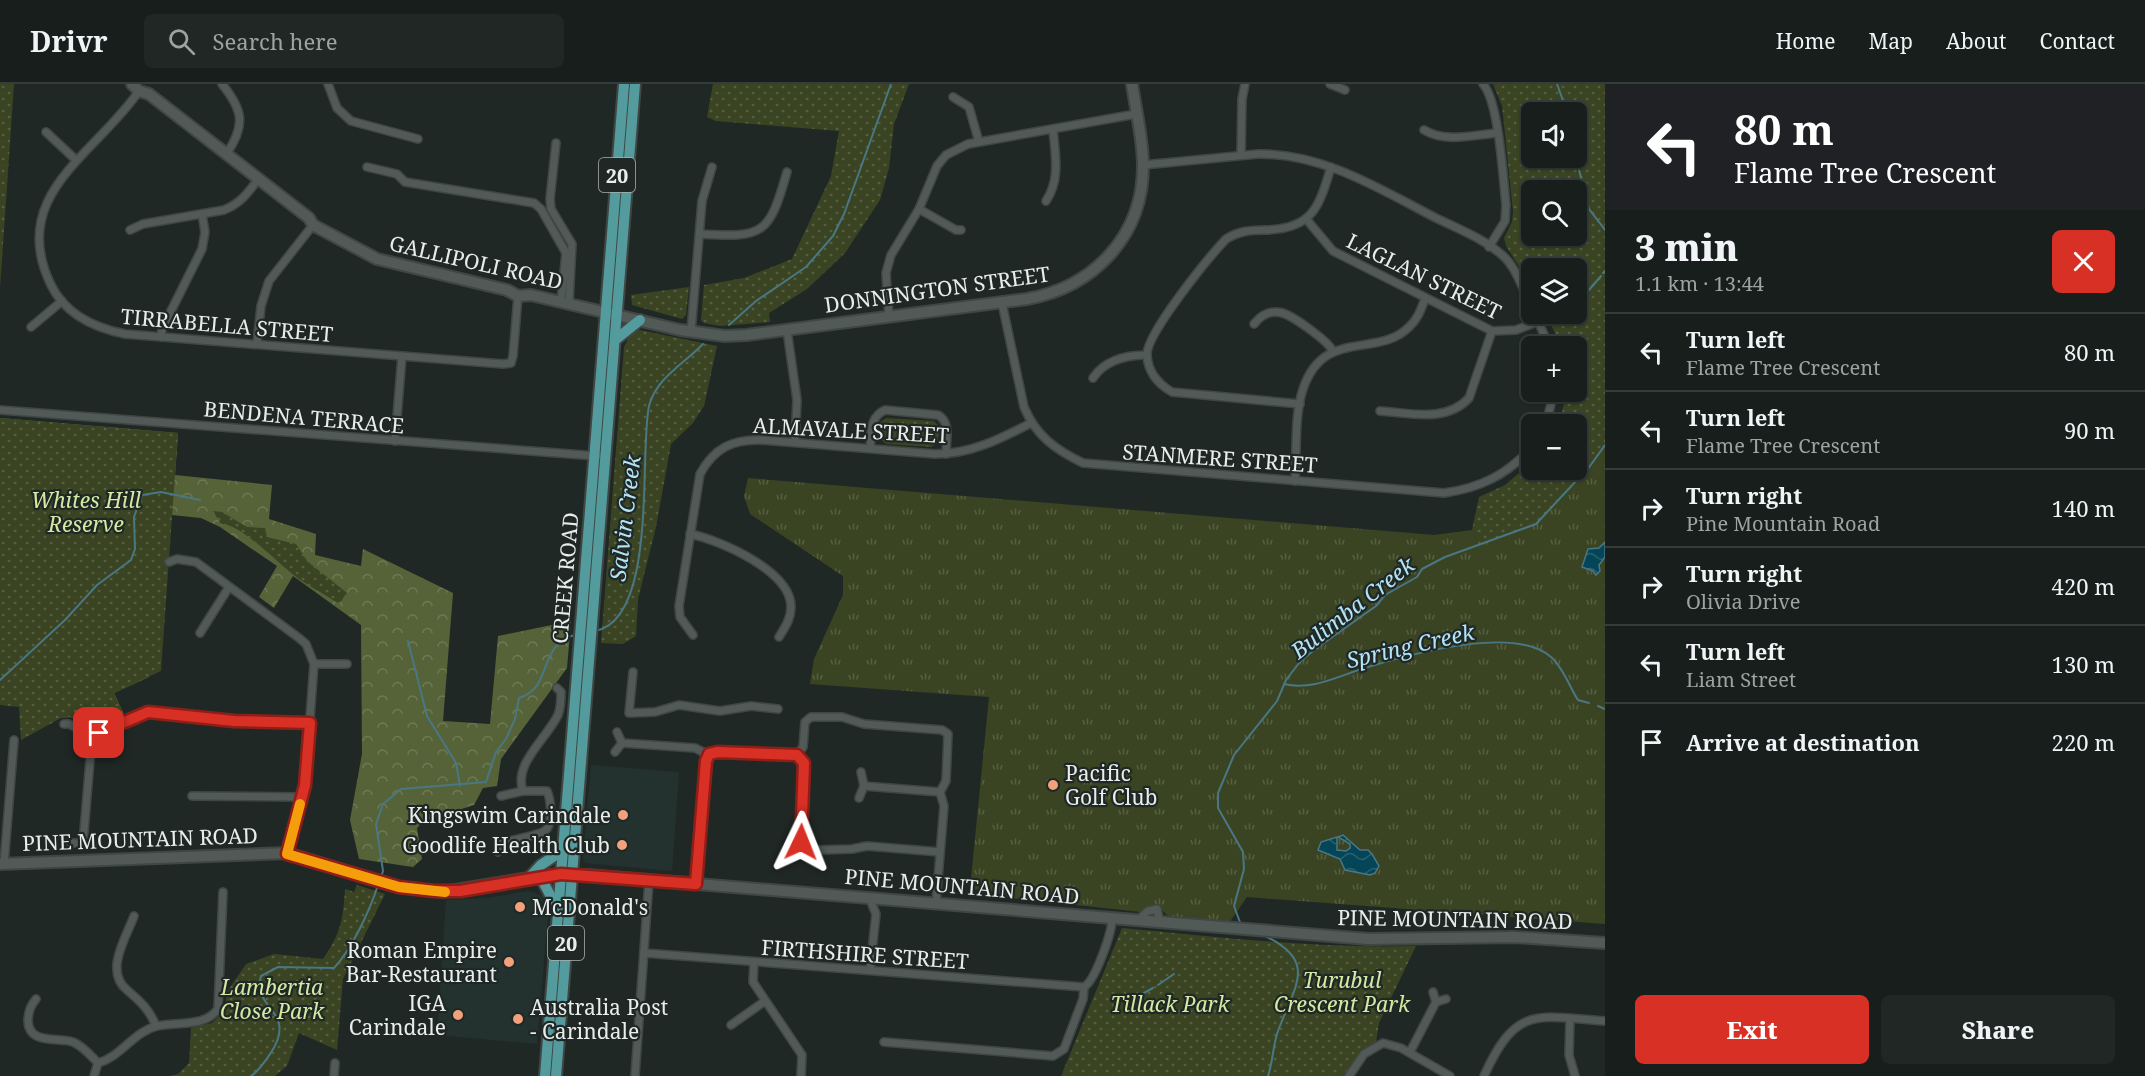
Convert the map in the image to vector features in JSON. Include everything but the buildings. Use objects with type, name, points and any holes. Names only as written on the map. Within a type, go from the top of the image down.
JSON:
[{"type":"main road","name":"CREEK ROAD","points":[[545,1076],[558,910],[567,874],[563,850],[579,642],[586,624],[600,456],[624,84]]},
{"type":"main road","name":"CREEK ROAD","points":[[600,456],[615,340],[611,313],[635,84]]},
{"type":"main road","points":[[615,340],[640,320]]},
{"type":"main road","name":"CREEK ROAD","points":[[556,1076],[567,874],[591,638],[586,624]]},
{"type":"main road","points":[[558,910],[535,877],[541,865],[563,850]]},
{"type":"street","points":[[222,84],[234,99],[240,120],[239,136],[227,153]]},
{"type":"street","points":[[328,84],[337,108],[351,122],[418,139]]},
{"type":"street","name":"DONNINGTON STREET","points":[[611,313],[692,332],[735,336],[1002,303],[1046,296],[1063,290],[1099,268],[1120,244],[1137,210],[1143,165],[1132,84]]},
{"type":"street","points":[[1241,154],[1242,99],[1245,84]]},
{"type":"street","points":[[1329,84],[1345,90]]},
{"type":"street","points":[[1483,84],[1488,89],[1494,108],[1506,205],[1505,220],[1489,247]]},
{"type":"street","name":"GALLIPOLI ROAD","points":[[136,88],[149,94],[227,153],[309,218],[313,225],[377,260],[507,291],[518,296],[565,302],[611,313]]},
{"type":"street","name":"TIRRABELLA STREET","points":[[136,88],[53,188],[40,223],[40,258],[52,289],[76,315],[101,328],[124,334],[511,363],[518,296]]},
{"type":"street","points":[[953,97],[969,107],[979,142]]},
{"type":"street","points":[[889,316],[886,286],[888,264],[919,210],[930,179],[946,155],[957,148],[979,142],[1136,114]]},
{"type":"street","points":[[1046,201],[1053,190],[1056,176],[1053,129]]},
{"type":"street","points":[[1424,129],[1434,136],[1451,138],[1497,133]]},
{"type":"street","points":[[46,132],[76,160]]},
{"type":"street","points":[[556,142],[550,200],[551,209],[570,238],[565,302]]},
{"type":"street","points":[[1143,165],[1241,154],[1275,153],[1331,167],[1503,255],[1521,286]]},
{"type":"street","points":[[692,332],[702,201],[712,166]]},
{"type":"street","points":[[367,167],[397,174],[405,182],[534,203],[541,209],[570,253]]},
{"type":"street","points":[[1300,404],[1172,392],[1156,380],[1147,355],[1149,344],[1158,328],[1226,240],[1237,232],[1288,228],[1307,220],[1320,203],[1331,167]]},
{"type":"street","points":[[700,234],[740,236],[753,233],[763,227],[776,211],[788,172]]},
{"type":"street","points":[[130,230],[143,224],[236,206],[259,178]]},
{"type":"street","points":[[919,210],[956,230],[961,230]]},
{"type":"street","points":[[161,337],[162,329],[202,249],[205,232],[202,214]]},
{"type":"street","name":"LAGLAN STREET","points":[[1307,220],[1333,251],[1492,331],[1516,330],[1526,324]]},
{"type":"street","points":[[257,344],[261,306],[269,281],[313,225]]},
{"type":"street","points":[[1295,481],[1300,404],[1304,387],[1315,369],[1333,351],[1399,335],[1417,318],[1425,299]]},
{"type":"street","points":[[31,327],[62,301]]},
{"type":"street","name":"STANMERE STREET","points":[[1002,303],[1024,407],[1031,423],[1045,440],[1062,453],[1083,463],[1444,493],[1464,490],[1500,476],[1521,457]]},
{"type":"street","points":[[1254,324],[1261,316],[1270,312],[1288,312],[1328,342],[1333,351]]},
{"type":"street","points":[[788,330],[797,400],[795,442]]},
{"type":"street","points":[[1380,411],[1440,415],[1461,406],[1468,398],[1492,331]]},
{"type":"street","points":[[1093,378],[1098,370],[1111,362],[1147,355]]},
{"type":"street","points":[[395,441],[402,356]]},
{"type":"street","name":"BENDENA TERRACE","points":[[0,410],[600,456]]},
{"type":"street","points":[[870,448],[873,420],[885,410],[938,415],[943,418],[946,424],[946,454]]},
{"type":"street","name":"ALMAVALE STREET","points":[[693,635],[681,618],[679,606],[700,474],[708,460],[719,449],[746,440],[946,454],[981,447],[1031,423]]},
{"type":"street","points":[[690,534],[712,538],[728,545],[781,581],[788,590],[791,609],[789,621],[778,637]]},
{"type":"street","points":[[169,562],[177,559],[196,562],[306,644],[314,664],[310,723],[302,797],[287,854]]},
{"type":"street","points":[[200,633],[228,587]]},
{"type":"street","points":[[314,664],[347,664]]},
{"type":"street","points":[[633,672],[629,713],[655,712],[679,705],[720,711],[751,706],[778,709]]},
{"type":"street","points":[[523,791],[522,773],[525,765],[560,711],[561,692],[557,688]]},
{"type":"street","points":[[92,737],[148,712],[234,721],[310,723]]},
{"type":"street","points":[[797,755],[803,747],[805,722],[811,717],[842,717],[864,724],[942,730],[948,734],[946,781],[940,792],[944,806],[936,903]]},
{"type":"street","points":[[64,724],[69,724],[92,737]]},
{"type":"street","points":[[617,732],[622,743]]},
{"type":"street","points":[[83,843],[92,737]]},
{"type":"street","points":[[2,864],[14,740]]},
{"type":"street","points":[[615,752],[622,743]]},
{"type":"street","points":[[622,743],[695,748],[709,754],[727,751],[797,755],[804,763],[806,770],[800,834],[804,847],[832,850],[867,846],[940,852]]},
{"type":"street","points":[[696,884],[709,754]]},
{"type":"street","points":[[859,798],[864,786],[861,772]]},
{"type":"street","points":[[864,786],[940,792]]},
{"type":"street","points":[[498,852],[501,843],[543,833],[548,826],[550,802],[547,791],[523,791],[501,796]]},
{"type":"street","points":[[192,796],[302,797]]},
{"type":"street","points":[[71,843],[96,843]]},
{"type":"street","name":"PINE MOUNTAIN ROAD","points":[[2,864],[287,854],[399,887],[451,891],[567,874],[1335,937],[1384,940],[1524,937],[1605,943]]},
{"type":"street","points":[[635,1076],[650,880]]},
{"type":"street","points":[[99,1063],[109,1060],[128,1041],[156,1026],[204,1020],[218,1009],[223,892]]},
{"type":"street","points":[[869,897],[876,914],[870,970]]},
{"type":"street","points":[[876,914],[887,899]]},
{"type":"street","points":[[134,916],[117,961],[116,971],[124,988],[148,1008],[156,1026]]},
{"type":"street","points":[[884,1042],[1053,1056],[1065,1049],[1083,999],[1084,987],[1091,981],[1112,919]]},
{"type":"street","name":"FIRTHSHIRE STREET","points":[[644,953],[1084,987]]},
{"type":"street","points":[[754,962],[753,982],[802,1055],[801,1076]]},
{"type":"street","points":[[1410,1052],[1436,1002],[1433,992]]},
{"type":"street","points":[[36,999],[29,1008],[28,1026],[32,1034],[39,1038],[73,1042],[99,1063]]},
{"type":"street","points":[[1436,1002],[1446,999]]},
{"type":"street","points":[[731,1025],[765,1001]]},
{"type":"street","points":[[1484,1076],[1503,1039],[1519,1024],[1547,1017],[1605,1021]]},
{"type":"street","points":[[1570,1018],[1569,1055],[1575,1076]]},
{"type":"street","points":[[1349,1076],[1364,1054],[1373,1047],[1391,1044],[1410,1052],[1450,1076]]},
{"type":"street","points":[[94,1076],[99,1063]]},
{"type":"street","points":[[334,1076],[336,1063]]},
{"type":"shaded area","points":[[591,765],[679,772],[672,871],[585,863],[583,858]]},
{"type":"shaded area","points":[[528,891],[542,895],[548,915],[537,1044],[437,1035],[446,900],[488,898]]},
{"type":"green space","points":[[0,84],[14,84],[0,288]]},
{"type":"green space","points":[[713,84],[909,84],[894,124],[889,168],[880,200],[845,253],[807,289],[769,313],[770,322],[720,326],[704,323],[701,320],[704,285],[744,278],[792,259],[831,176],[839,131],[716,121],[707,117]]},
{"type":"green space","points":[[1493,84],[1605,84],[1605,445],[1587,469],[1587,414],[1562,414],[1564,402],[1587,402],[1587,336],[1556,336],[1551,324],[1587,324],[1587,258],[1521,258],[1521,269],[1506,246],[1504,238],[1512,222],[1513,211],[1502,106]]},
{"type":"green space","points":[[689,287],[686,315],[682,319],[632,305],[631,295]]},
{"type":"green space","points":[[640,330],[717,346],[704,406],[693,423],[671,444],[656,527],[638,599],[636,636],[623,644],[601,643],[624,347],[631,333]]},
{"type":"green space","points":[[0,418],[178,433],[175,475],[272,485],[269,519],[316,534],[315,555],[361,566],[363,549],[453,593],[443,721],[490,724],[498,636],[571,621],[567,668],[501,759],[497,786],[483,788],[474,805],[424,821],[417,828],[422,859],[413,867],[359,859],[350,820],[362,754],[361,625],[293,576],[274,608],[259,597],[277,566],[220,527],[201,518],[172,515],[166,520],[149,677],[114,693],[124,714],[93,727],[70,717],[61,718]]},
{"type":"green space","name":"Whites Hill Reserve","points":[[0,418],[178,433],[161,671],[114,693],[124,714],[93,727],[70,717],[61,718],[21,740],[19,707],[0,705]]},
{"type":"green space","points":[[886,418],[934,421],[939,426],[938,443],[931,447],[886,444],[879,437],[880,422]]},
{"type":"green space","name":"Pacific Golf Club","points":[[1605,445],[1605,924],[1247,897],[1229,923],[1177,919],[1167,915],[1157,905],[1141,912],[1001,897],[998,892],[970,889],[989,697],[810,684],[814,659],[843,595],[843,576],[750,514],[744,496],[748,478],[1434,535],[1472,530],[1479,545],[1536,523],[1577,480],[1587,480],[1587,469]]},
{"type":"green space","points":[[1521,471],[1521,480],[1577,480],[1536,524],[1479,545],[1472,530],[1479,497],[1505,485]]},
{"type":"green space","points":[[213,511],[222,512],[247,527],[265,528],[267,537],[296,544],[307,561],[347,593],[339,604],[299,579],[239,530],[221,524]]},
{"type":"green space","name":"Lambertia Close Park","points":[[357,885],[385,894],[343,979],[337,1050],[299,1033],[287,1066],[275,1076],[169,1076],[178,1074],[189,1063],[191,1028],[212,1023],[219,1016],[225,1008],[227,992],[246,964],[274,954],[323,959],[340,926],[345,889],[354,892]]},
{"type":"green space","name":"Tillack Park","points":[[1122,928],[1305,944],[1416,946],[1379,1023],[1376,1042],[1363,1050],[1344,1076],[1061,1076]]},
{"type":"water","points":[[1605,542],[1605,557],[1596,575],[1593,571],[1582,567],[1588,549],[1599,548]]},
{"type":"water","points":[[1343,835],[1360,850],[1368,850],[1372,854],[1379,866],[1375,873],[1370,875],[1345,870],[1340,859],[1318,850],[1321,842],[1337,837],[1337,850],[1346,851],[1350,848],[1350,844],[1338,837]]},
{"type":"waterway","name":"Salvin Creek","points":[[729,325],[756,301],[806,267],[833,236],[844,214],[891,84]]},
{"type":"waterway","name":"Bulimba Creek","points":[[1557,84],[1563,102]]},
{"type":"waterway","name":"Bulimba Creek","points":[[1579,168],[1589,209],[1605,230]]},
{"type":"waterway","points":[[1587,292],[1601,276]]},
{"type":"waterway","name":"Salvin Creek","points":[[595,631],[615,620],[629,598],[637,567],[642,532],[649,406],[664,379],[703,344]]},
{"type":"waterway","name":"Bulimba Creek","points":[[1241,925],[1234,906],[1244,869],[1243,852],[1218,808],[1218,793],[1234,755],[1277,701],[1286,680],[1299,663],[1314,650],[1376,606],[1385,595],[1417,577],[1422,569],[1445,557],[1536,524],[1590,466],[1605,445]]},
{"type":"waterway","points":[[0,680],[65,620],[97,585],[131,560],[135,549],[134,517],[142,495],[161,492],[200,500]]},
{"type":"waterway","name":"Salvin Creek","points":[[381,877],[383,871],[376,824],[383,804],[401,789],[486,782],[496,752],[506,739],[515,719],[519,698],[530,693],[537,685],[556,647],[565,639],[578,634]]},
{"type":"waterway","points":[[408,641],[427,716],[456,763],[460,786]]},
{"type":"waterway","name":"Spring Creek","points":[[1284,684],[1295,686],[1316,684],[1410,655],[1462,645],[1513,643],[1534,648],[1551,657],[1563,672],[1578,700],[1589,703]]},
{"type":"waterway","name":"Spring Creek","points":[[1598,706],[1605,709]]},
{"type":"waterway","name":"Salvin Creek","points":[[251,1076],[272,1051],[278,1037],[277,1018],[262,996],[261,976],[278,967],[334,968],[360,929],[378,885]]},
{"type":"waterway","name":"Bulimba Creek","points":[[1263,935],[1291,954],[1297,965],[1298,976],[1276,1036],[1268,1076]]},
{"type":"waterway","points":[[1158,985],[1174,974]]},
{"type":"waterway","points":[[1142,994],[1153,988]]},
{"type":"slow traffic","points":[[300,804],[287,854],[399,887],[445,892]]},
{"type":"place","name":"Pacific Golf Club","points":[[1053,785]]},
{"type":"place","name":"Kingswim Carindale","points":[[623,815]]},
{"type":"place","name":"Goodlife Health Club","points":[[622,845]]},
{"type":"place","name":"McDonald's","points":[[520,907]]},
{"type":"place","name":"Roman Empire Bar-Restaurant","points":[[509,962]]},
{"type":"place","name":"IGA Carindale","points":[[458,1015]]},
{"type":"place","name":"Australia Post - Carindale","points":[[518,1019]]},
{"type":"route","points":[[99,733],[148,712],[234,721],[310,723],[305,785],[287,854],[399,887],[460,891],[561,874],[696,884],[706,761],[709,754],[718,752],[791,757],[797,755],[804,763],[806,770],[801,842]]},
{"type":"park label","name":"Turubul Crescent Park","points":[[1342,992]]}]
